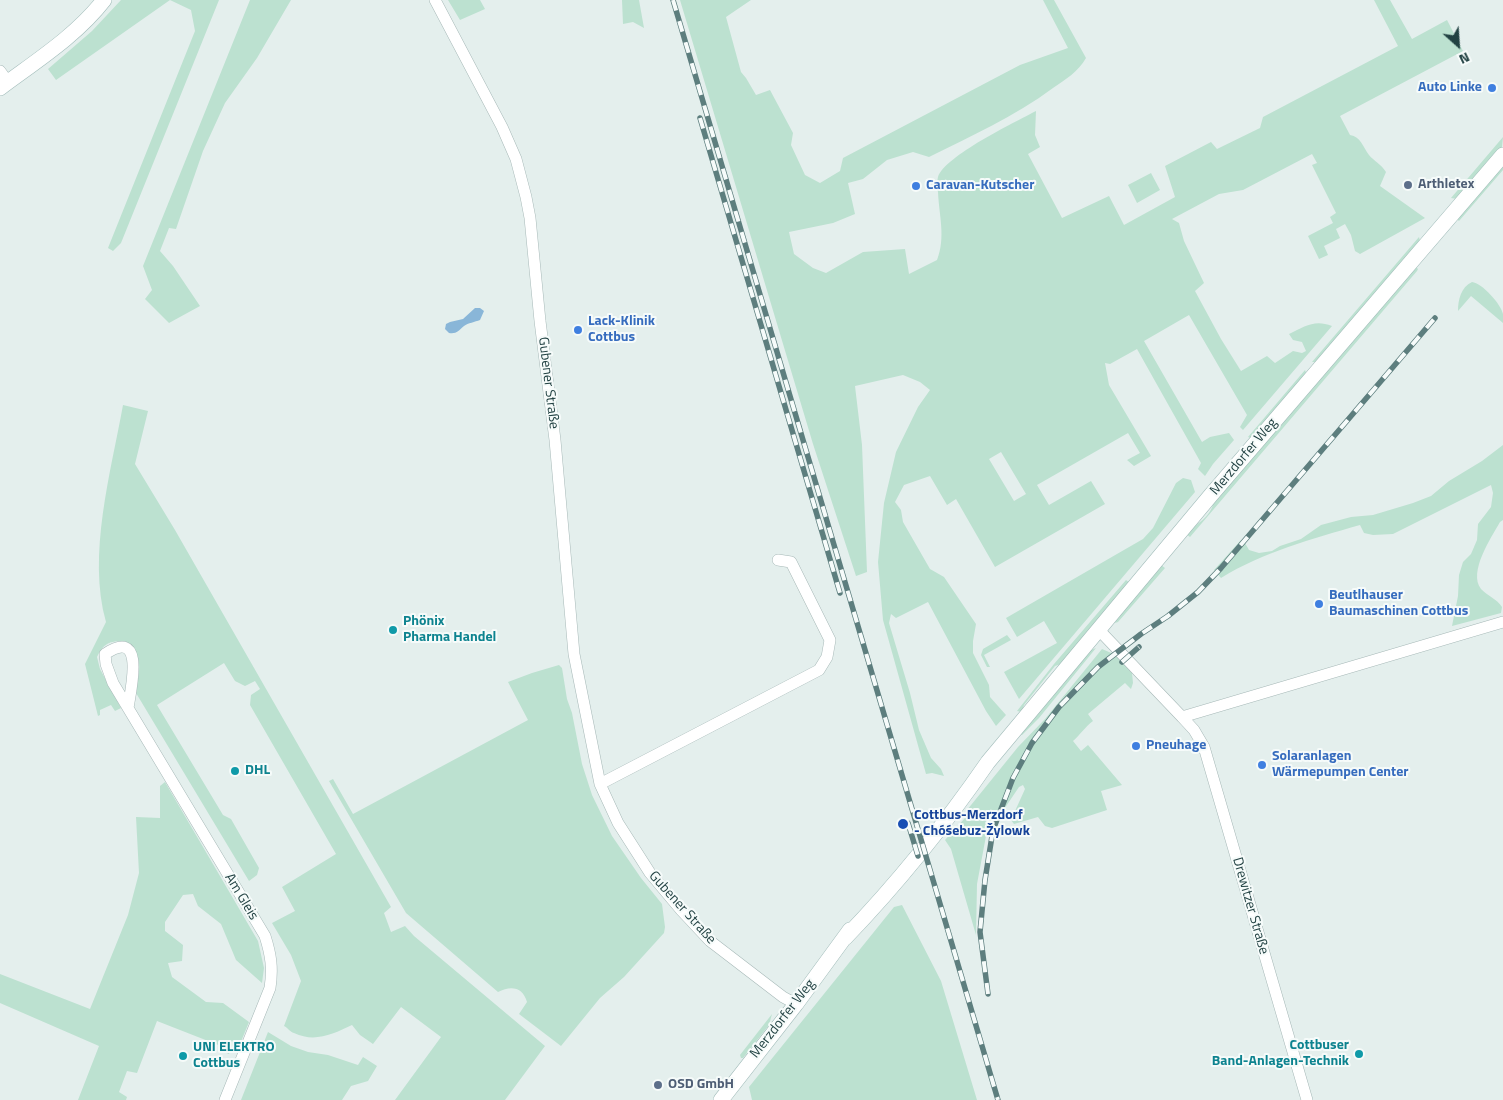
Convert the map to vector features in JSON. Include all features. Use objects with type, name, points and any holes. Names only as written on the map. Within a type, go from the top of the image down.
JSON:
[{"type":"street","points":[[3,80],[56,46],[80,26],[104,0]]},
{"type":"street","name":"Gubener Straße","points":[[435,0],[502,127],[516,160],[526,197],[555,440],[574,654],[600,784],[618,823],[650,873],[681,910],[710,941],[783,997],[796,1004]]},
{"type":"street","name":"Merzdorfer Weg","points":[[721,1100],[796,1004],[845,938],[867,904],[958,790],[988,762],[1217,489],[1503,155]]},
{"type":"street","points":[[600,784],[819,670],[827,657],[830,640],[790,562],[778,560]]},
{"type":"street","points":[[1182,717],[1503,622]]},
{"type":"street","name":"Drewitzer Straße","points":[[1099,630],[1182,717],[1197,734],[1204,747],[1307,1100]]},
{"type":"street","name":"Am Gleis","points":[[128,708],[134,658],[129,651],[123,648],[113,649],[104,654],[113,683],[128,708],[265,936],[270,950],[273,969],[270,988],[225,1100]]},
{"type":"green space","points":[[121,0],[170,0],[56,80],[48,69],[92,31]]},
{"type":"green space","points":[[170,0],[219,0],[121,243],[113,251],[108,248],[195,31],[191,10]]},
{"type":"green space","points":[[250,0],[291,0],[257,58],[225,103],[203,151],[176,229],[169,228],[160,251],[173,266],[200,306],[169,323],[145,299],[152,290],[143,266]]},
{"type":"green space","points":[[448,0],[480,0],[485,9],[460,20]]},
{"type":"green space","points":[[622,0],[639,0],[644,28],[633,22],[623,24]]},
{"type":"green space","points":[[680,0],[751,0],[726,17],[741,72],[756,95],[770,90],[793,133],[791,145],[805,175],[820,183],[840,171],[843,158],[1020,65],[1068,48],[1043,0],[1054,0],[1086,58],[1067,78],[1023,108],[992,125],[929,157],[913,152],[887,160],[863,179],[848,183],[855,214],[833,223],[789,232],[794,254],[813,268],[826,273],[863,252],[905,249],[909,274],[937,260],[942,235],[937,182],[943,169],[953,159],[982,140],[1036,111],[1035,135],[1040,147],[1028,154],[1062,218],[1109,196],[1124,225],[1175,197],[1165,166],[1211,142],[1217,149],[1260,128],[1263,117],[1398,46],[1374,0],[1390,0],[1412,39],[1447,20],[1463,51],[1340,116],[1350,135],[1359,140],[1369,155],[1386,172],[1380,186],[1425,218],[1360,254],[1355,251],[1351,235],[1345,224],[1336,229],[1340,238],[1324,246],[1328,255],[1319,259],[1308,236],[1333,223],[1330,217],[1336,213],[1312,165],[1317,163],[1312,154],[1243,190],[1219,194],[1172,219],[1179,223],[1184,241],[1204,283],[1195,291],[1241,371],[1267,356],[1275,363],[1293,351],[1302,353],[1306,351],[1302,342],[1293,340],[1289,334],[1300,328],[1315,323],[1332,326],[1243,430],[1240,427],[1247,415],[1189,315],[1144,341],[1202,442],[1210,437],[1229,433],[1234,440],[1205,476],[1198,469],[1201,463],[1137,349],[1110,364],[1105,363],[1109,385],[1151,456],[1134,466],[1127,460],[1140,453],[1128,433],[1037,485],[1049,505],[1091,481],[1105,504],[995,567],[956,499],[947,505],[930,476],[904,485],[895,502],[901,510],[903,522],[930,569],[944,577],[976,624],[973,653],[989,685],[990,697],[1006,715],[996,726],[986,711],[928,602],[896,618],[891,614],[889,623],[919,730],[931,758],[941,769],[944,776],[932,773],[926,774],[883,620],[878,562],[884,503],[896,452],[918,407],[930,390],[920,382],[903,375],[855,386],[862,445],[867,572],[856,576],[813,444]],"holes":[[[1001,452],[1026,494],[1014,501],[989,459]]]},
{"type":"green space","points":[[1503,137],[1502,147],[1457,199],[1451,198]]},
{"type":"green space","points":[[1503,164],[1503,170],[1459,221],[1456,218]]},
{"type":"green space","points":[[1151,173],[1160,190],[1137,203],[1128,185]]},
{"type":"green space","points":[[1419,237],[1420,241],[1318,362],[1312,362]]},
{"type":"green space","points":[[1416,267],[1417,271],[1190,537],[1186,534],[1206,516],[1214,502]]},
{"type":"green space","points":[[1472,282],[1481,286],[1495,300],[1502,310],[1503,323],[1471,296],[1458,311],[1461,294],[1465,287]]},
{"type":"green space","points":[[1305,370],[1307,375],[1253,439],[1248,437]]},
{"type":"green space","points":[[123,405],[148,411],[135,464],[175,530],[391,907],[384,913],[391,932],[405,926],[414,936],[545,1046],[505,1100],[395,1100],[441,1037],[401,1007],[373,1044],[360,1035],[352,1025],[331,1034],[317,1037],[302,1036],[284,1026],[301,981],[291,955],[272,923],[295,911],[282,887],[336,854],[250,705],[251,695],[260,689],[255,681],[245,686],[235,681],[224,663],[157,705],[223,815],[231,819],[259,868],[257,875],[249,881],[136,693],[139,670],[138,659],[136,653],[125,641],[108,644],[97,657],[100,669],[121,708],[115,711],[111,705],[100,710],[100,715],[98,716],[85,664],[106,622],[101,596],[100,542],[107,485]]},
{"type":"green space","points":[[1503,445],[1503,520],[1500,522],[1482,555],[1477,574],[1481,589],[1500,604],[1502,607],[1501,613],[1452,626],[1458,596],[1459,575],[1463,562],[1471,554],[1477,540],[1478,524],[1491,507],[1493,493],[1491,485],[1393,534],[1373,535],[1364,533],[1360,525],[1271,553],[1221,578],[1214,570],[1241,540],[1249,550],[1259,553],[1272,551],[1280,546],[1301,539],[1321,525],[1351,517],[1373,515],[1431,496],[1449,481],[1482,461]]},
{"type":"green space","points":[[1183,478],[1191,480],[1195,492],[1019,699],[1004,672],[1057,643],[1044,621],[1017,637],[1006,618],[1143,539],[1153,528],[1176,483]]},
{"type":"green space","points":[[1161,565],[1165,568],[1118,622],[1115,623],[1118,616]]},
{"type":"green space","points":[[1126,580],[1130,583],[1061,664],[1055,666],[1024,705],[1022,712],[1017,711],[1054,664]]},
{"type":"green space","points":[[1007,635],[1011,640],[984,655],[990,667],[987,667],[981,655],[983,649]]},
{"type":"green space","points":[[1096,648],[1039,718],[1022,735],[1020,734],[1091,650]]},
{"type":"green space","points":[[1102,649],[1116,655],[1132,673],[1133,683],[1131,689],[1125,683],[1088,714],[1093,721],[1073,741],[1081,751],[1088,745],[1122,785],[1101,791],[1107,810],[1052,828],[1045,826],[1038,817],[1014,824],[1011,820],[1025,789],[1023,785],[1019,787],[986,836],[977,884],[976,935],[951,849],[945,840],[965,818],[967,810],[1018,747],[1045,719]]},
{"type":"green space","points":[[559,665],[562,668],[582,764],[592,795],[612,836],[641,878],[662,904],[665,927],[664,933],[624,977],[600,998],[561,1046],[519,1014],[527,1002],[523,993],[512,988],[498,992],[406,913],[329,781],[333,779],[353,814],[528,720],[508,682]]},
{"type":"green space","points":[[165,782],[258,941],[264,968],[262,983],[236,960],[221,924],[198,906],[193,894],[183,895],[165,922],[165,931],[183,945],[182,961],[168,963],[172,977],[206,1002],[223,1003],[249,1022],[240,1044],[233,1045],[229,1054],[224,1052],[226,1048],[157,1021],[137,1073],[127,1071],[119,1092],[127,1097],[126,1100],[78,1100],[99,1046],[0,1003],[0,974],[90,1009],[128,915],[139,873],[136,817],[160,818],[160,786]]},
{"type":"green space","points":[[902,905],[941,981],[977,1100],[752,1100],[749,1087],[894,907]]},
{"type":"green space","points":[[772,1014],[769,1025],[743,1058],[741,1058],[740,1055]]},
{"type":"green space","points":[[268,1032],[291,1046],[308,1052],[328,1055],[358,1065],[363,1057],[377,1066],[368,1081],[351,1086],[342,1100],[241,1100]]},
{"type":"water","points":[[475,308],[480,308],[484,311],[480,320],[466,325],[454,333],[449,333],[445,329],[446,324],[463,319]]},
{"type":"railway","points":[[673,0],[998,1100]]},
{"type":"railway","points":[[700,118],[840,593]]},
{"type":"railway","points":[[988,994],[980,932],[985,880],[993,830],[1013,778],[1032,743],[1059,707],[1098,667],[1198,592],[1221,568],[1435,318]]},
{"type":"railway","points":[[1122,662],[1139,647]]},
{"type":"railway","points":[[908,823],[918,856]]},
{"type":"place","name":"Auto Linke","points":[[1492,88]]},
{"type":"place","name":"Arthletex","points":[[1408,185]]},
{"type":"place","name":"Caravan-Kutscher","points":[[916,186]]},
{"type":"place","name":"Lack-Klinik Cottbus","points":[[578,330]]},
{"type":"place","name":"Beutlhauser Baumaschinen Cottbus","points":[[1319,604]]},
{"type":"place","name":"Phönix Pharma Handel","points":[[393,630]]},
{"type":"place","name":"Pneuhage","points":[[1136,746]]},
{"type":"place","name":"Solaranlagen Wärmepumpen Center","points":[[1262,765]]},
{"type":"place","name":"DHL","points":[[235,771]]},
{"type":"place","name":"Cottbus-Merzdorf - Chóśebuz-Žylowk","points":[[903,824]]},
{"type":"place","name":"Cottbuser Band-Anlagen-Technik","points":[[1359,1054]]},
{"type":"place","name":"UNI ELEKTRO Cottbus","points":[[183,1056]]},
{"type":"place","name":"OSD GmbH","points":[[658,1085]]}]
